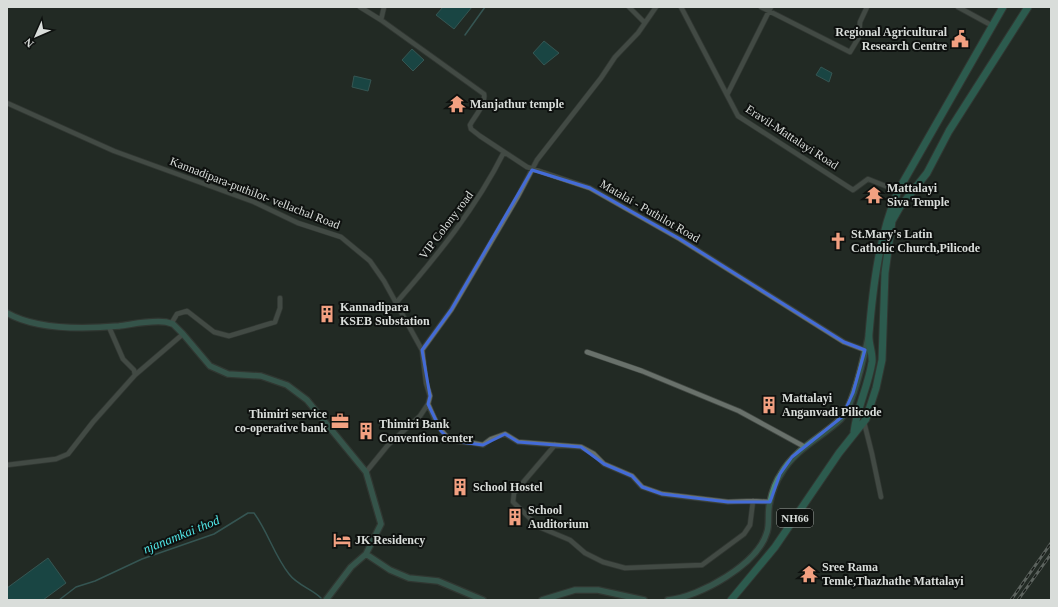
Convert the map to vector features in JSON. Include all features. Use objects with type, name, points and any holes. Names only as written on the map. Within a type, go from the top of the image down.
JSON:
[{"type":"highway","name":"NH66","points":[[854,433],[856,413],[867,384],[872,360],[869,337],[874,286],[888,213],[898,191],[991,25],[1003,7]]},
{"type":"highway","name":"NH66","points":[[731,600],[775,547],[854,433],[866,419],[876,388],[882,360],[885,273],[892,221],[900,207],[927,173],[949,131],[1028,7]]},
{"type":"main road","points":[[7,313],[16,318],[45,325],[90,328],[160,321],[171,324],[183,334],[210,366],[228,374],[261,376],[287,385],[307,400],[366,472],[381,524],[366,554],[350,567],[326,600]]},
{"type":"main road","name":"NH66","points":[[668,600],[698,591],[735,572],[750,560],[761,546],[767,532],[770,502],[780,474],[792,457],[842,417],[853,394],[869,337]]},
{"type":"main road","points":[[366,554],[390,570],[409,578],[438,581],[483,600]]},
{"type":"main road","points":[[542,600],[575,590],[598,590],[644,600]]},
{"type":"street","points":[[360,7],[381,20],[384,7]]},
{"type":"street","points":[[629,7],[645,23]]},
{"type":"street","points":[[422,350],[451,310],[518,196],[537,160],[601,78],[615,57],[645,23],[656,7]]},
{"type":"street","name":"Eravil-Mattalayi Road","points":[[681,7],[738,116],[853,190],[868,179],[898,191]]},
{"type":"street","points":[[761,7],[770,9],[850,52],[859,37],[860,22],[867,7]]},
{"type":"street","points":[[958,7],[991,25]]},
{"type":"street","points":[[727,95],[770,9]]},
{"type":"street","name":"Matalai - Puthilot Road","points":[[381,20],[481,91],[485,99],[470,125],[471,129],[504,152],[532,170],[590,188],[680,238],[844,342],[865,350]]},
{"type":"street","name":"Kannadipara-puthilot- vellachal Road","points":[[7,103],[114,151],[254,202],[298,223],[341,237],[354,247],[377,270],[422,350],[426,383],[430,396],[428,404]]},
{"type":"street","name":"VIP Colony road","points":[[396,303],[423,272],[473,207],[504,152]]},
{"type":"street","points":[[171,324],[178,314],[187,311],[214,332],[229,336],[275,322],[280,308],[280,298]]},
{"type":"street","points":[[109,327],[124,359],[134,370],[135,375]]},
{"type":"street","points":[[7,465],[56,459],[68,454],[93,422],[135,375],[183,334]]},
{"type":"street","points":[[588,352],[642,370],[739,411],[805,446]]},
{"type":"street","points":[[366,472],[388,445],[420,416],[428,404]]},
{"type":"street","points":[[428,404],[441,431],[448,438],[460,442],[467,441],[482,445],[491,439],[505,434],[518,442],[555,444],[581,448],[594,454],[604,464],[632,476],[642,487],[662,494],[728,502],[770,502]]},
{"type":"street","points":[[864,422],[881,497]]},
{"type":"street","points":[[555,444],[514,494],[513,502],[539,527],[570,540],[585,553],[603,562],[625,568],[702,565],[744,534],[750,525],[753,501]]},
{"type":"highlighted area","points":[[532,170],[590,188],[680,239],[844,342],[865,350],[853,393],[842,417],[792,457],[780,474],[770,502],[728,502],[662,494],[642,487],[632,476],[604,464],[581,447],[518,442],[505,434],[483,445],[460,442],[448,438],[441,431],[428,404],[430,396],[422,350],[451,310]]},
{"type":"water","points":[[443,7],[472,7],[454,29],[436,15]]},
{"type":"water","points":[[544,41],[559,53],[544,65],[533,53]]},
{"type":"water","points":[[412,49],[424,60],[413,71],[402,60]]},
{"type":"water","points":[[821,67],[832,73],[829,82],[816,75]]},
{"type":"water","points":[[354,76],[371,80],[368,91],[352,87]]},
{"type":"water","points":[[48,558],[66,583],[43,600],[7,600],[7,588]]},
{"type":"waterway","points":[[465,35],[485,7]]},
{"type":"waterway","name":"njanamkai thod","points":[[59,600],[76,587],[95,581],[142,559],[214,534],[248,513],[254,513],[259,520],[279,559],[292,578],[321,598]]},
{"type":"railway","points":[[1011,600],[1051,543]]},
{"type":"railway","points":[[1018,600],[1051,554]]},
{"type":"place","name":"Regional Agricultural Research Centre","points":[[960,39]]},
{"type":"place","name":"Manjathur temple","points":[[457,104]]},
{"type":"place","name":"Mattalayi Siva Temple","points":[[874,195]]},
{"type":"place","name":"St.Mary's Latin Catholic Church,Pilicode","points":[[838,241]]},
{"type":"place","name":"Kannadipara KSEB Substation","points":[[327,314]]},
{"type":"place","name":"Mattalayi Anganvadi Pilicode","points":[[769,405]]},
{"type":"place","name":"Thimiri service co-operative bank","points":[[340,421]]},
{"type":"place","name":"Thimiri Bank Convention center","points":[[366,431]]},
{"type":"place","name":"School Hostel","points":[[460,487]]},
{"type":"place","name":"School Auditorium","points":[[515,517]]},
{"type":"place","name":"JK Residency","points":[[342,540]]},
{"type":"place","name":"Sree Rama Temle,Thazhathe Mattalayi","points":[[809,574]]}]
